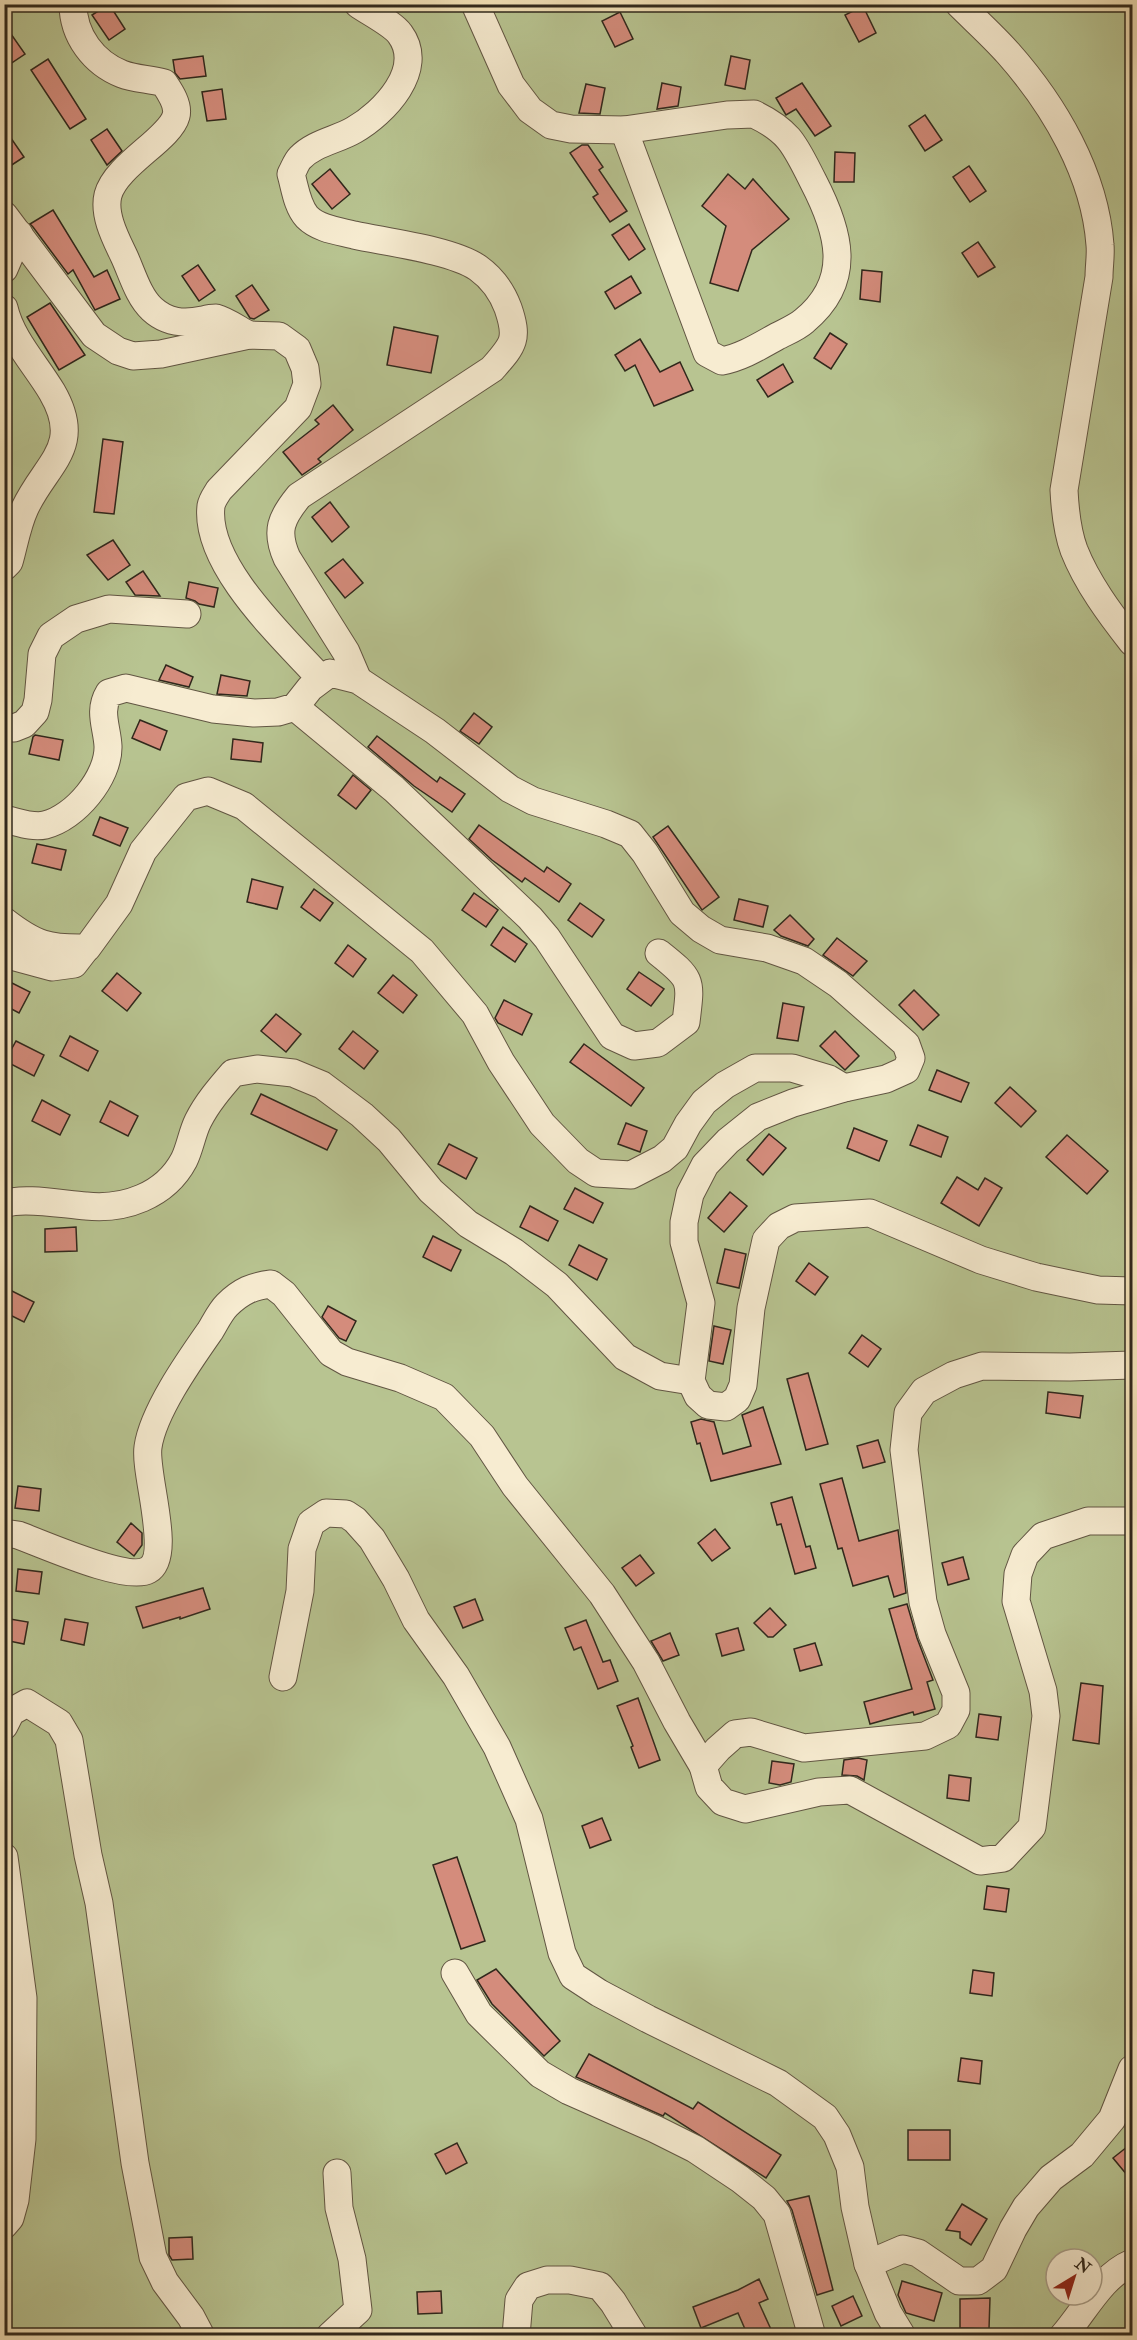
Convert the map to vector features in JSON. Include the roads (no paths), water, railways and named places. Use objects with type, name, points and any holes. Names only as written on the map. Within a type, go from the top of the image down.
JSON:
[{"type":"street","points":[[73,4],[79,31],[88,50],[101,64],[124,75],[164,83],[172,94],[176,115],[171,126],[126,167],[108,196],[108,216],[117,243],[142,294],[152,308],[167,318],[184,324],[215,318],[249,335]]},
{"type":"street","points":[[358,4],[399,32],[407,49],[408,68],[402,82],[374,116],[353,131],[322,144],[300,158],[291,174],[298,201],[307,217],[327,229],[450,256],[477,267],[495,284],[506,303],[514,327],[511,347],[492,369],[299,496],[286,512],[280,542],[287,558],[346,652],[358,681]]},
{"type":"street","points":[[475,4],[511,85],[530,110],[551,125],[571,129],[624,130],[727,115],[754,114],[784,132],[798,152],[824,202],[832,224],[837,262],[835,281],[816,309],[802,323],[739,357],[722,361],[707,353],[624,130]]},
{"type":"street","points":[[958,4],[1007,52],[1046,102],[1074,152],[1091,198],[1100,245],[1099,277],[1064,500],[1066,521],[1074,550],[1095,589],[1132,642]]},
{"type":"street","points":[[12,224],[93,335],[118,351],[133,356],[161,354],[249,335],[279,336],[297,349],[305,368],[307,384],[298,408],[219,490],[211,504],[212,527],[217,547],[243,591],[321,678]]},
{"type":"street","points":[[4,270],[12,224]]},
{"type":"street","points":[[4,308],[14,333],[62,410],[65,429],[60,454],[25,509],[9,562],[4,567]]},
{"type":"street","points":[[4,727],[14,728],[24,723],[34,712],[38,700],[42,654],[51,636],[76,619],[109,609],[188,614]]},
{"type":"street","points":[[4,819],[32,826],[46,825],[75,810],[97,781],[107,758],[108,745],[103,722],[104,700],[109,693],[117,689],[137,689],[213,709],[254,713],[278,712],[295,707],[310,688],[330,673],[358,681],[435,731],[510,789],[533,801],[630,834],[645,853],[682,913],[701,929],[720,940],[767,948],[804,961],[860,1002],[906,1044],[910,1058],[906,1070],[886,1079],[793,1103],[758,1117],[728,1141],[705,1165],[690,1194],[684,1222],[684,1242],[700,1303],[691,1381],[698,1396],[708,1405],[726,1407],[737,1399],[743,1385],[751,1308],[766,1240],[779,1226],[795,1218],[870,1213],[981,1260],[1036,1277],[1098,1290],[1132,1292]]},
{"type":"street","points":[[295,707],[394,789],[530,918],[548,938],[612,1036],[634,1046],[658,1043],[686,1022],[690,989],[683,971],[659,953]]},
{"type":"street","points":[[4,954],[52,967],[74,964],[119,904],[143,850],[186,797],[208,791],[244,806],[422,951],[475,1014],[501,1062],[542,1124],[578,1161],[597,1173],[631,1175],[662,1159],[675,1148],[688,1124],[704,1102],[725,1085],[754,1068],[792,1068],[829,1079],[844,1088]]},
{"type":"street","points":[[4,921],[26,938],[58,949],[87,948]]},
{"type":"street","points":[[4,1204],[33,1202],[102,1208],[130,1204],[156,1190],[174,1173],[184,1160],[198,1121],[216,1093],[233,1073],[257,1069],[293,1073],[322,1085],[362,1115],[389,1140],[431,1191],[468,1224],[514,1252],[558,1285],[625,1357],[660,1376],[691,1381]]},
{"type":"street","points":[[4,1533],[18,1535],[116,1571],[137,1574],[147,1571],[154,1565],[158,1547],[148,1476],[148,1447],[162,1407],[227,1305],[252,1286],[271,1284],[284,1294],[331,1353],[347,1362],[400,1378],[444,1397],[482,1436],[515,1486],[602,1594],[646,1662],[703,1766],[708,1787],[723,1802],[745,1809],[819,1792],[850,1791],[980,1861],[1003,1858],[1032,1827],[1046,1716],[1043,1691],[1016,1601],[1018,1574],[1025,1555],[1043,1536],[1088,1521],[1132,1521]]},
{"type":"street","points":[[703,1766],[735,1734],[751,1732],[804,1748],[925,1736],[948,1725],[956,1710],[956,1693],[932,1634],[923,1602],[904,1450],[908,1413],[924,1391],[954,1374],[982,1366],[1132,1365]]},
{"type":"street","points":[[284,1677],[300,1591],[302,1549],[311,1523],[326,1513],[346,1514],[356,1520],[372,1539],[396,1579],[416,1620],[456,1676],[497,1747],[529,1819],[562,1953],[573,1976],[599,1993],[648,2019],[778,2083],[825,2117],[837,2135],[850,2167],[855,2208],[868,2264],[888,2313],[902,2336]]},
{"type":"street","points":[[4,1726],[11,1712],[27,1703],[59,1723],[69,1740],[88,1855],[99,1902],[135,2163],[153,2257],[165,2282],[191,2316],[201,2336]]},
{"type":"street","points":[[4,1857],[23,1998],[22,2139],[15,2200],[10,2218],[4,2225]]},
{"type":"street","points":[[454,1973],[479,2014],[540,2074],[569,2091],[695,2149],[764,2198],[777,2214],[781,2225],[812,2336]]},
{"type":"street","points":[[868,2264],[903,2249],[918,2253],[959,2281],[978,2281],[994,2269],[1026,2207],[1050,2178],[1082,2155],[1112,2119],[1132,2069]]},
{"type":"street","points":[[330,2336],[358,2310],[352,2259],[339,2208],[337,2173]]},
{"type":"street","points":[[1063,2336],[1102,2286],[1120,2268],[1132,2263]]},
{"type":"street","points":[[516,2336],[519,2300],[528,2286],[547,2280],[570,2280],[600,2286],[634,2336]]}]
